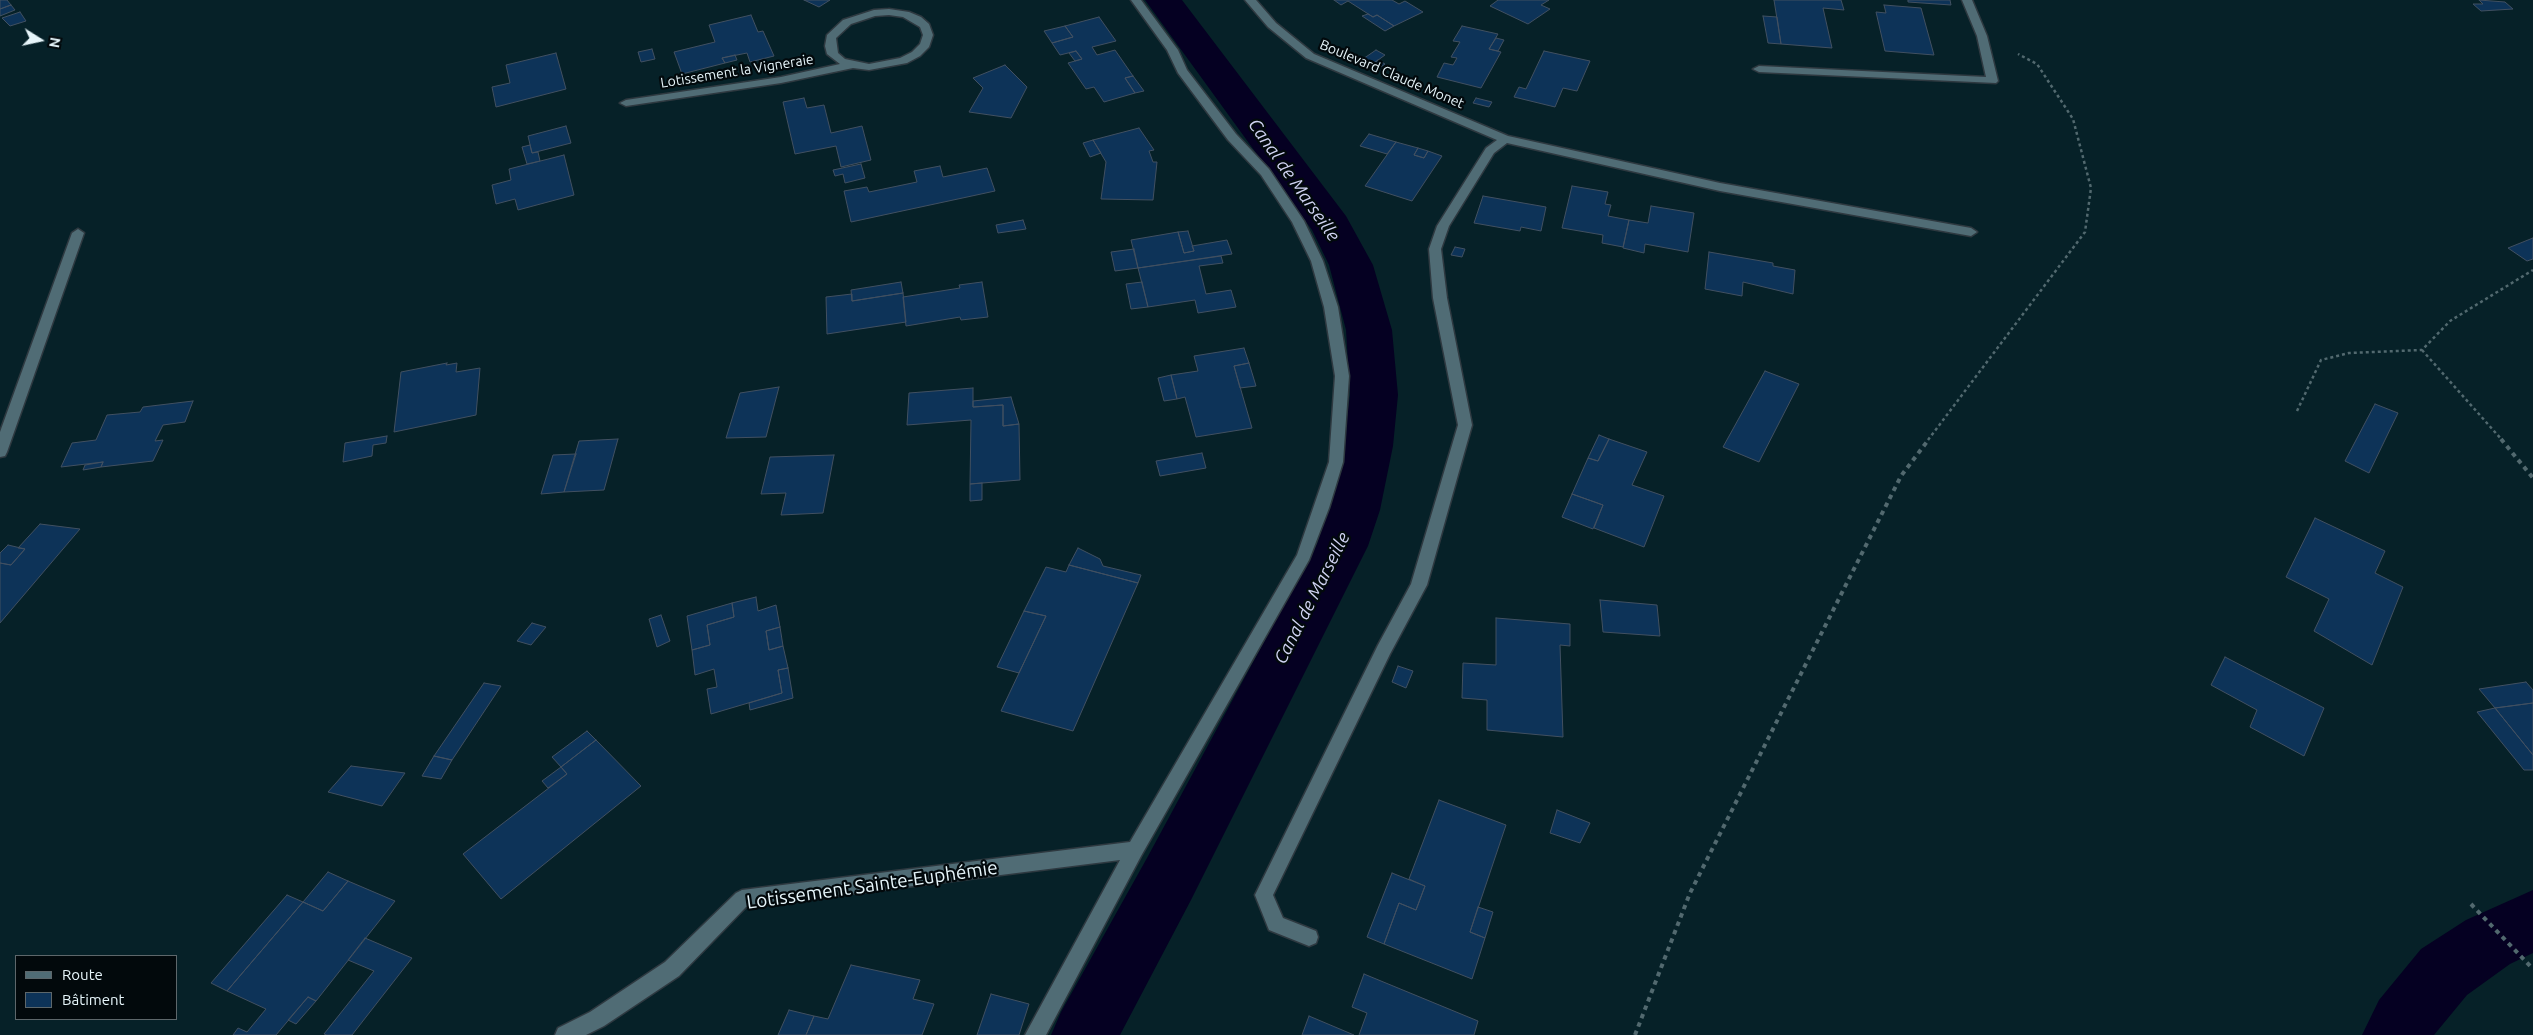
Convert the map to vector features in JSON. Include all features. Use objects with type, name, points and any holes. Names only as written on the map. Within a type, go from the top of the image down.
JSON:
[{"type":"street","points":[[890,12],[893,0]]},
{"type":"street","points":[[1035,1035],[1135,850],[1304,556],[1322,508],[1336,462],[1342,376],[1331,307],[1317,261],[1298,221],[1265,172],[1232,137],[1182,71],[1172,50],[1136,0]]},
{"type":"street","name":"Boulevard Claude Monet","points":[[1250,0],[1272,24],[1310,56],[1505,139],[1720,187],[1972,232]]},
{"type":"street","points":[[1759,69],[1992,81],[1982,36],[1967,0]]},
{"type":"street","name":"Lotissement la Vigneraie","points":[[890,12],[905,14],[917,19],[925,26],[928,35],[925,45],[916,54],[903,61],[869,68],[853,66],[841,61],[833,54],[830,46],[831,37],[847,22],[874,13],[890,12]]},
{"type":"street","name":"Lotissement la Vigneraie","points":[[626,104],[781,80],[853,66]]},
{"type":"street","points":[[1309,936],[1276,924],[1264,895],[1384,650],[1419,585],[1465,425],[1440,298],[1436,248],[1443,226],[1490,150],[1505,139]]},
{"type":"street","points":[[0,452],[78,233]]},
{"type":"street","name":"Lotissement Sainte-Euphémie","points":[[565,1035],[598,1019],[672,969],[742,899],[1135,850]]},
{"type":"path","points":[[1635,1035],[1690,893],[1901,476],[2085,232],[2091,188],[2074,119],[2037,64],[1982,36]]},
{"type":"path","points":[[2297,411],[2321,360],[2349,353],[2422,350],[2450,321],[2533,270]]},
{"type":"path","points":[[2422,350],[2531,473],[2533,478]]},
{"type":"path","points":[[2471,904],[2533,969]]},
{"type":"building","points":[[0,0],[7,0],[11,5],[0,9]]},
{"type":"building","points":[[804,0],[830,0],[819,7]]},
{"type":"building","points":[[1334,0],[1392,0],[1399,4],[1405,1],[1423,12],[1394,26],[1377,15],[1373,17],[1348,1],[1341,5]]},
{"type":"building","points":[[1498,0],[1549,0],[1541,5],[1550,9],[1528,24],[1490,6]]},
{"type":"building","points":[[1774,0],[1841,0],[1844,10],[1823,8],[1832,48],[1781,44]]},
{"type":"building","points":[[1908,0],[1950,0],[1951,5],[1908,2]]},
{"type":"building","points":[[2479,0],[2505,2],[2513,9],[2481,11],[2473,4],[2483,4]]},
{"type":"building","points":[[11,5],[15,10],[0,16],[0,9]]},
{"type":"building","points":[[1884,5],[1921,8],[1934,55],[1885,51],[1876,12],[1886,13]]},
{"type":"building","points":[[20,12],[26,21],[10,26],[2,18]]},
{"type":"building","points":[[1368,14],[1373,17],[1377,15],[1394,26],[1385,31],[1362,16]]},
{"type":"building","points":[[751,15],[758,32],[763,31],[774,56],[750,62],[747,53],[722,58],[725,63],[682,74],[674,52],[715,42],[709,25]]},
{"type":"building","points":[[1763,16],[1777,17],[1781,44],[1768,43]]},
{"type":"building","points":[[1099,17],[1116,41],[1092,47],[1097,55],[1115,50],[1133,76],[1125,78],[1135,93],[1104,102],[1094,87],[1086,89],[1068,63],[1082,59],[1076,51],[1060,55],[1052,43],[1073,37],[1065,26]]},
{"type":"building","points":[[1065,26],[1073,37],[1052,43],[1044,31]]},
{"type":"building","points":[[1462,26],[1498,34],[1489,49],[1501,52],[1481,88],[1437,77],[1444,63],[1453,65],[1457,58],[1451,57],[1460,42],[1453,41]]},
{"type":"building","points":[[1496,38],[1504,40],[1498,51],[1489,49]]},
{"type":"building","points":[[652,49],[655,59],[641,62],[638,52]]},
{"type":"building","points":[[1376,50],[1385,55],[1370,66],[1360,61]]},
{"type":"building","points":[[1076,51],[1082,59],[1075,61],[1069,53]]},
{"type":"building","points":[[1544,51],[1590,61],[1577,91],[1563,88],[1555,107],[1514,97],[1519,87],[1526,89]]},
{"type":"building","points":[[556,53],[566,89],[496,107],[492,87],[510,83],[506,65]]},
{"type":"building","points":[[735,55],[737,60],[725,63],[722,58]]},
{"type":"building","points":[[1378,60],[1385,64],[1378,69],[1370,66]]},
{"type":"building","points":[[1005,65],[1027,87],[1011,118],[969,112],[983,88],[973,78]]},
{"type":"building","points":[[1133,76],[1144,91],[1135,93],[1125,78]]},
{"type":"building","points":[[804,98],[807,108],[824,105],[831,133],[862,126],[871,160],[841,167],[836,146],[795,154],[783,102]]},
{"type":"building","points":[[1476,98],[1492,102],[1489,107],[1473,103]]},
{"type":"building","points":[[566,126],[571,143],[532,153],[528,136]]},
{"type":"building","points":[[1139,128],[1154,150],[1149,151],[1153,162],[1157,162],[1153,200],[1101,199],[1106,162],[1093,140]]},
{"type":"building","points":[[1369,134],[1396,142],[1387,154],[1360,146]]},
{"type":"building","points":[[1093,140],[1101,153],[1090,157],[1083,143]]},
{"type":"building","points":[[1396,142],[1418,148],[1414,155],[1424,158],[1428,151],[1442,156],[1412,201],[1365,186]]},
{"type":"building","points":[[530,145],[532,153],[538,152],[540,161],[527,164],[522,147]]},
{"type":"building","points":[[1418,148],[1428,151],[1424,158],[1414,155]]},
{"type":"building","points":[[564,155],[574,195],[518,210],[515,199],[496,204],[492,185],[511,180],[509,169]]},
{"type":"building","points":[[861,164],[865,178],[845,183],[843,174],[835,176],[833,170]]},
{"type":"building","points":[[940,166],[943,177],[987,168],[995,191],[851,222],[844,191],[867,187],[869,192],[917,182],[914,171]]},
{"type":"building","points":[[1572,186],[1608,192],[1605,204],[1611,205],[1608,216],[1629,220],[1623,247],[1602,243],[1603,235],[1562,228]]},
{"type":"building","points":[[1483,196],[1546,207],[1541,231],[1521,227],[1520,231],[1474,223]]},
{"type":"building","points":[[1651,206],[1694,213],[1688,252],[1645,244],[1644,253],[1623,248],[1629,220],[1648,223]]},
{"type":"building","points":[[1023,220],[1026,229],[998,233],[996,225]]},
{"type":"building","points":[[1188,231],[1194,251],[1184,253],[1178,232]]},
{"type":"building","points":[[1178,232],[1184,253],[1194,251],[1192,246],[1227,240],[1232,254],[1138,268],[1131,240]]},
{"type":"building","points":[[2533,238],[2533,259],[2527,261],[2508,248]]},
{"type":"building","points":[[1455,247],[1465,249],[1462,257],[1451,255]]},
{"type":"building","points":[[1134,249],[1138,268],[1115,271],[1111,252]]},
{"type":"building","points":[[1709,252],[1773,263],[1773,266],[1795,270],[1793,294],[1743,282],[1742,296],[1705,289]]},
{"type":"building","points":[[1221,256],[1223,263],[1199,266],[1206,294],[1231,290],[1236,307],[1198,313],[1195,300],[1148,307],[1138,268]]},
{"type":"building","points":[[901,282],[903,293],[852,301],[851,290]]},
{"type":"building","points":[[982,282],[988,317],[961,320],[960,317],[906,326],[903,297],[960,288],[959,285]]},
{"type":"building","points":[[1142,282],[1148,307],[1131,309],[1126,284]]},
{"type":"building","points":[[903,293],[906,322],[827,334],[826,297],[852,294],[852,301]]},
{"type":"building","points":[[1244,348],[1249,363],[1234,366],[1252,428],[1196,437],[1185,397],[1177,399],[1171,375],[1198,371],[1194,356]]},
{"type":"building","points":[[447,363],[446,365],[457,363],[456,372],[480,368],[476,415],[394,432],[401,372]]},
{"type":"building","points":[[1249,363],[1256,386],[1240,388],[1234,366]]},
{"type":"building","points":[[1765,371],[1799,384],[1759,462],[1723,447]]},
{"type":"building","points":[[1171,375],[1177,399],[1164,401],[1158,378]]},
{"type":"building","points":[[779,387],[766,437],[726,438],[740,393]]},
{"type":"building","points":[[973,388],[973,407],[1003,405],[1003,426],[1019,424],[1020,480],[970,484],[971,420],[907,425],[909,393]]},
{"type":"building","points":[[1011,397],[1019,424],[1003,426],[1003,405],[973,407],[973,401]]},
{"type":"building","points":[[193,401],[185,422],[163,425],[155,441],[163,440],[153,461],[101,467],[103,462],[61,467],[72,443],[96,440],[107,415],[140,412],[143,407]]},
{"type":"building","points":[[2375,404],[2398,413],[2369,473],[2345,461]]},
{"type":"building","points":[[1599,435],[1609,439],[1598,461],[1588,458]]},
{"type":"building","points":[[387,436],[386,443],[373,445],[372,456],[343,462],[345,443]]},
{"type":"building","points":[[618,439],[604,490],[564,492],[579,441]]},
{"type":"building","points":[[1609,439],[1647,452],[1632,485],[1664,496],[1644,547],[1594,528],[1603,505],[1572,494],[1588,458],[1598,461]]},
{"type":"building","points":[[1202,453],[1206,468],[1160,476],[1156,461]]},
{"type":"building","points":[[576,454],[564,492],[541,494],[553,455]]},
{"type":"building","points":[[834,455],[823,513],[781,515],[786,493],[761,494],[770,457]]},
{"type":"building","points":[[103,462],[101,467],[83,470],[85,465]]},
{"type":"building","points":[[982,483],[982,500],[970,501],[970,484]]},
{"type":"building","points":[[1572,494],[1603,505],[1593,529],[1562,517]]},
{"type":"building","points":[[2315,518],[2385,551],[2375,573],[2403,587],[2372,665],[2314,631],[2329,599],[2286,577]]},
{"type":"building","points":[[40,524],[80,529],[0,623],[0,563],[11,565],[25,549],[18,548]]},
{"type":"building","points":[[8,545],[25,549],[11,565],[0,563],[0,553]]},
{"type":"building","points":[[1078,548],[1100,559],[1103,566],[1141,575],[1138,583],[1069,565]]},
{"type":"building","points":[[1069,565],[1138,583],[1073,731],[1001,711],[1046,616],[1024,611],[1046,567],[1066,572]]},
{"type":"building","points":[[756,597],[758,611],[776,605],[780,627],[766,631],[769,650],[783,646],[788,668],[778,670],[782,693],[711,714],[707,689],[717,687],[714,669],[695,675],[692,650],[710,645],[707,625],[734,617],[732,603]]},
{"type":"building","points":[[1600,600],[1657,605],[1660,636],[1603,632]]},
{"type":"building","points":[[732,603],[734,617],[707,625],[710,645],[692,650],[687,616]]},
{"type":"building","points":[[1024,611],[1046,616],[1019,673],[997,667]]},
{"type":"building","points":[[661,615],[670,641],[657,647],[649,619]]},
{"type":"building","points":[[1496,618],[1570,624],[1570,646],[1560,645],[1563,737],[1487,730],[1487,700],[1462,698],[1463,663],[1496,665]]},
{"type":"building","points":[[532,623],[546,627],[531,645],[517,641]]},
{"type":"building","points":[[780,627],[783,646],[769,650],[766,631]]},
{"type":"building","points":[[2225,657],[2324,708],[2304,756],[2250,727],[2257,710],[2211,685]]},
{"type":"building","points":[[1398,666],[1413,671],[1406,688],[1392,682]]},
{"type":"building","points":[[788,668],[793,698],[750,710],[749,703],[782,693],[778,670]]},
{"type":"building","points":[[2526,682],[2533,690],[2533,703],[2495,708],[2479,689]]},
{"type":"building","points":[[484,683],[501,686],[452,760],[434,756]]},
{"type":"building","points":[[2533,703],[2533,755],[2495,708]]},
{"type":"building","points":[[2495,708],[2533,755],[2533,770],[2524,770],[2477,712]]},
{"type":"building","points":[[587,731],[596,740],[561,767],[552,757]]},
{"type":"building","points":[[596,740],[641,786],[501,899],[463,854],[567,774],[561,767]]},
{"type":"building","points":[[434,756],[452,760],[441,779],[422,776]]},
{"type":"building","points":[[351,766],[405,773],[382,806],[328,792]]},
{"type":"building","points":[[561,767],[567,774],[548,788],[542,781]]},
{"type":"building","points":[[1439,800],[1506,825],[1470,932],[1485,938],[1472,979],[1384,944],[1399,903],[1416,910],[1425,886],[1409,879]]},
{"type":"building","points":[[1557,810],[1590,823],[1580,843],[1550,833]]},
{"type":"building","points":[[328,872],[348,881],[323,911],[303,902]]},
{"type":"building","points":[[1392,873],[1425,886],[1416,910],[1399,903],[1384,944],[1367,937]]},
{"type":"building","points":[[348,881],[395,901],[316,1001],[308,997],[276,1035],[233,1035],[238,1028],[247,1032],[266,1009],[227,991],[303,902],[323,911]]},
{"type":"building","points":[[287,895],[303,902],[227,991],[211,983]]},
{"type":"building","points":[[1478,907],[1493,912],[1485,938],[1470,932]]},
{"type":"building","points":[[365,938],[412,958],[352,1035],[324,1034],[374,971],[348,960]]},
{"type":"building","points":[[851,965],[920,980],[913,999],[934,1004],[922,1035],[806,1035],[814,1016],[828,1019]]},
{"type":"building","points":[[1364,974],[1478,1021],[1474,1035],[1359,1035],[1367,1013],[1352,1007]]},
{"type":"building","points":[[991,994],[1029,1004],[1019,1035],[977,1035]]},
{"type":"building","points":[[308,997],[316,1001],[296,1024],[288,1020]]},
{"type":"building","points":[[789,1010],[814,1016],[806,1035],[778,1035]]},
{"type":"building","points":[[1309,1016],[1354,1035],[1302,1035]]},
{"type":"waterway","name":"Canal de Marseille","points":[[1084,1035],[1169,879],[1342,546],[1354,510],[1368,446],[1374,395],[1369,330],[1351,265],[1331,226],[1163,0]]},
{"type":"waterway","name":"Canal de Marseille","points":[[2395,1035],[2402,1023],[2444,972],[2488,942],[2533,920]]}]
